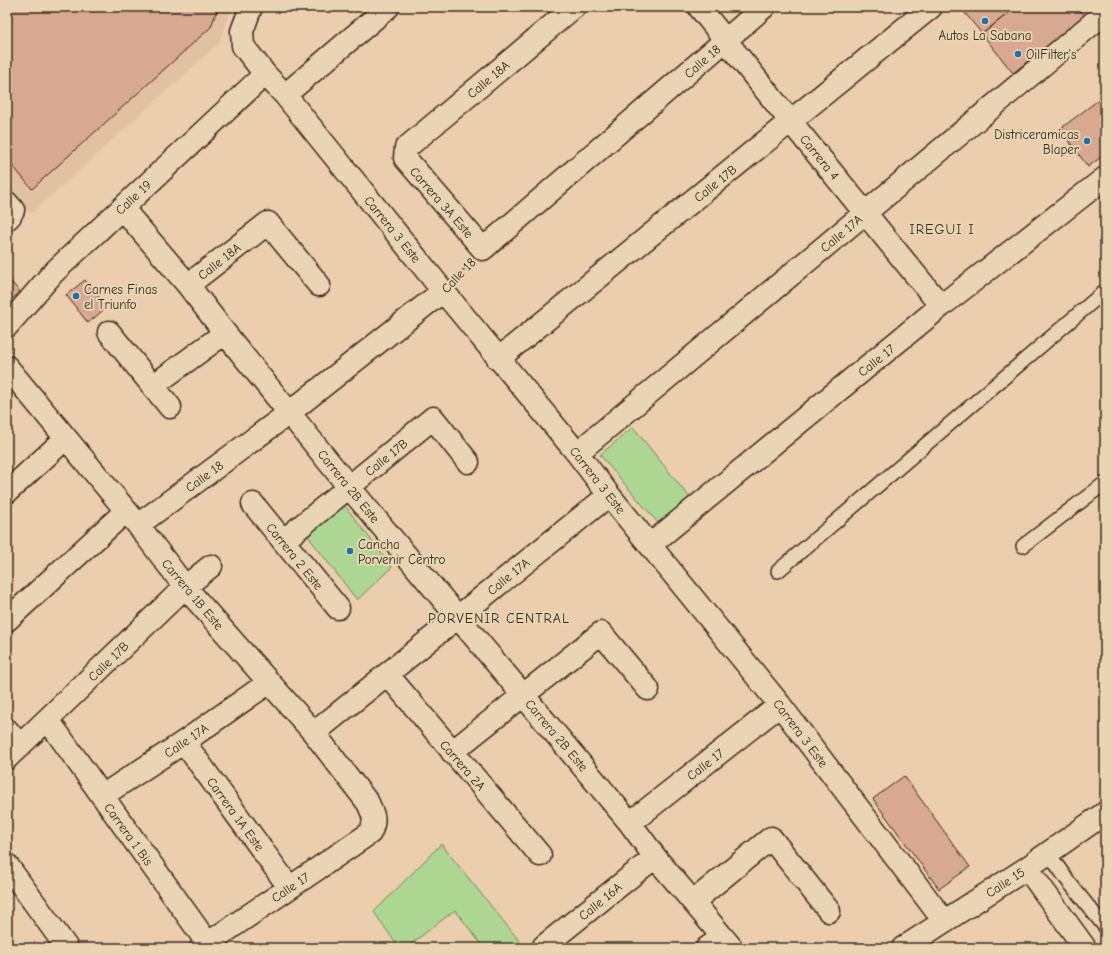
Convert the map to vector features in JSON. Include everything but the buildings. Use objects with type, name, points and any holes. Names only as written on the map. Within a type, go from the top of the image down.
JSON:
[{"type":"street","name":"Carrera 3 Este","points":[[251,7],[242,30],[244,46],[265,74],[285,95],[498,359],[577,453],[608,495],[780,705],[944,921]]},
{"type":"street","points":[[285,95],[388,7]]},
{"type":"street","name":"Calle 18A","points":[[405,153],[406,148],[574,7]]},
{"type":"street","name":"Carrera 4","points":[[699,7],[941,306]]},
{"type":"street","name":"Calle 18","points":[[483,249],[764,7]]},
{"type":"street","name":"Calle 17B","points":[[498,359],[931,7]]},
{"type":"street","name":"Calle 17A","points":[[577,453],[1105,13]]},
{"type":"street","name":"Calle 19","points":[[9,321],[53,273],[265,74]]},
{"type":"street","name":"Carrera 3A Este","points":[[405,153],[405,158],[483,249]]},
{"type":"street","name":"Calle 17","points":[[650,545],[941,306],[1105,178]]},
{"type":"street","name":"Carrera 2B Este","points":[[122,208],[188,285],[349,487],[630,823],[655,857],[694,901],[721,944]]},
{"type":"street","name":"Calle 18A","points":[[188,285],[268,223],[319,285]]},
{"type":"street","name":"Calle 18","points":[[7,620],[132,518],[289,413],[443,291]]},
{"type":"street","points":[[110,332],[154,385],[170,407]]},
{"type":"street","points":[[154,385],[225,333]]},
{"type":"street","name":"Carrera 1B Este","points":[[7,367],[132,518],[185,587],[268,683],[314,733],[368,803],[372,811],[374,824]]},
{"type":"street","name":"Calle 17B","points":[[282,541],[433,418],[468,462]]},
{"type":"street","points":[[7,492],[66,438]]},
{"type":"street","name":"Calle 17A","points":[[314,733],[608,495]]},
{"type":"street","name":"Carrera 2 Este","points":[[253,504],[338,608]]},
{"type":"street","name":"Calle 17B","points":[[11,745],[48,720],[185,587],[211,566]]},
{"type":"street","points":[[452,752],[601,633],[648,689]]},
{"type":"street","name":"Carrera 2A","points":[[387,674],[540,855]]},
{"type":"street","name":"Calle 17A","points":[[102,796],[184,742],[268,683]]},
{"type":"street","name":"Calle 17","points":[[630,823],[780,705]]},
{"type":"street","name":"Carrera 1 Bis","points":[[48,720],[207,946]]},
{"type":"street","name":"Carrera 1A Este","points":[[184,742],[289,887]]},
{"type":"street","name":"Calle 15","points":[[903,948],[1027,868],[1105,813]]},
{"type":"street","name":"Calle 17","points":[[207,946],[289,887],[370,833],[374,824]]},
{"type":"street","points":[[694,901],[771,838],[829,911]]},
{"type":"street","name":"Calle 16A","points":[[544,946],[655,857]]},
{"type":"street","points":[[7,865],[68,948]]},
{"type":"street","points":[[1027,868],[1085,948]]},
{"type":"lane","points":[[778,571],[1105,291]]},
{"type":"lane","points":[[1023,546],[1105,483]]},
{"type":"lane","points":[[1048,853],[1068,881],[1105,927]]},
{"type":"path","name":"Calle 18","points":[[443,291],[483,249]]},
{"type":"shaded area","points":[[7,7],[232,7],[219,43],[31,214],[7,183]]},
{"type":"green space","points":[[633,427],[690,498],[658,523],[600,455]]},
{"type":"green space","name":"Cancha Porvenir Centro","points":[[345,506],[392,567],[357,600],[307,535]]},
{"type":"green space","points":[[441,844],[525,948],[484,948],[455,910],[406,948],[399,948],[374,912]]},
{"type":"place","name":"Autos La Sabana","points":[[985,21]]},
{"type":"place","name":"OilFilter's","points":[[1018,54]]},
{"type":"place","name":"Districeramicas Blaper","points":[[1087,141]]},
{"type":"place","name":"Carnes Finas el Triunfo","points":[[76,296]]},
{"type":"place","name":"Cancha Porvenir Centro","points":[[350,551]]},
{"type":"district","name":"IREGUI I","points":[[942,229]]},
{"type":"district","name":"PORVENIR CENTRAL","points":[[499,618]]}]
